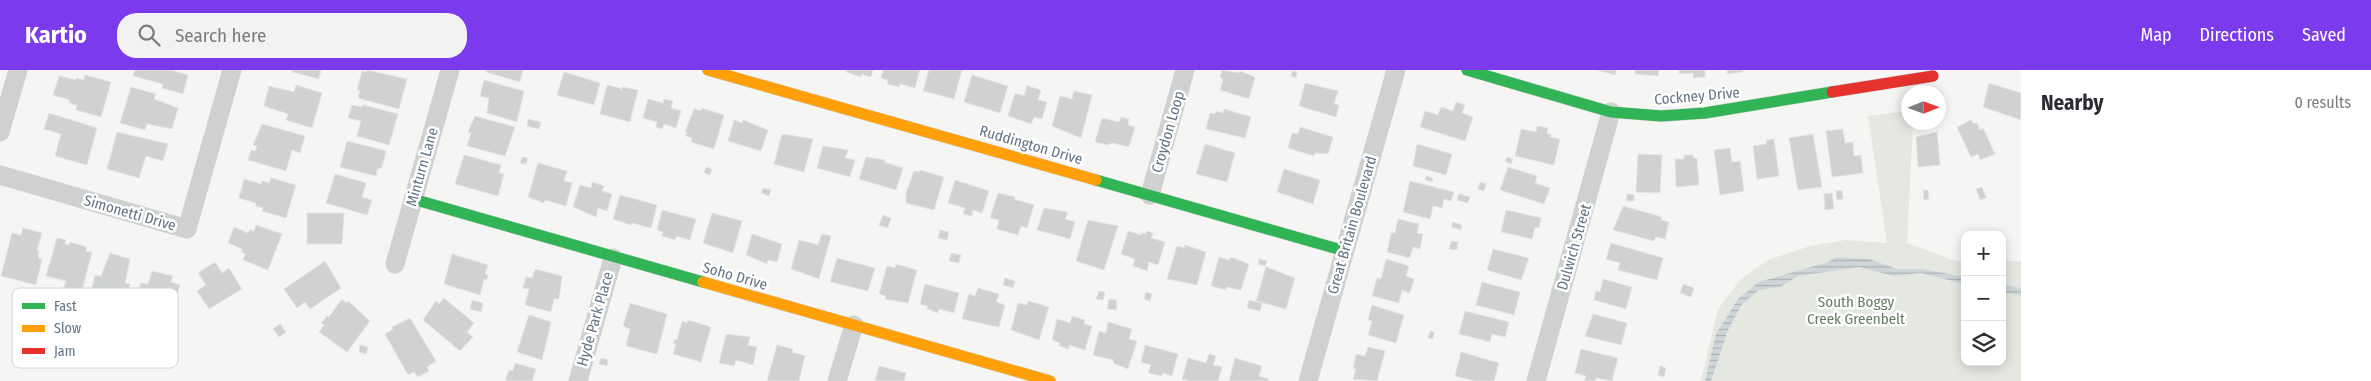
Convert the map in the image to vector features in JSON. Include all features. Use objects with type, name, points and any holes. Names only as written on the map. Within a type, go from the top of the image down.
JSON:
[{"type":"street","points":[[0,132],[18,70]]},
{"type":"street","name":"Simonetti Drive","points":[[0,175],[187,229],[232,70]]},
{"type":"street","name":"Minturn Lane","points":[[395,264],[450,70]]},
{"type":"street","name":"Ruddington Drive","points":[[708,70],[1345,251]]},
{"type":"street","name":"Croydon Loop","points":[[1150,195],[1186,70]]},
{"type":"street","name":"Great Britain Boulevard","points":[[1308,381],[1396,70]]},
{"type":"street","name":"Cockney Drive","points":[[1467,70],[1611,112],[1661,116],[1705,113],[1933,76]]},
{"type":"street","name":"Dulwich Street","points":[[1536,381],[1611,112]]},
{"type":"street","name":"Soho Drive","points":[[413,200],[1050,381]]},
{"type":"street","name":"Hyde Park Place","points":[[578,381],[613,258]]},
{"type":"street","points":[[837,381],[854,325]]},
{"type":"green space","name":"South Boggy Creek Greenbelt","points":[[1901,112],[1901,130],[1913,130],[1907,243],[1956,261],[1961,261],[1961,366],[2006,366],[2006,261],[2021,261],[2021,381],[1701,381],[1718,309],[1741,279],[1768,260],[1810,246],[1846,240],[1887,243],[1868,116]]},
{"type":"shaded area","points":[[1837,257],[1869,259],[1897,269],[1922,269],[1961,276],[1961,283],[1920,273],[1893,276],[1859,267],[1798,276],[1780,287],[1759,290],[1742,304],[1728,330],[1711,381],[1705,381],[1716,334],[1738,299],[1759,282],[1828,262]]},
{"type":"shaded area","points":[[2006,286],[2021,288],[2021,296],[2006,293]]},
{"type":"building","points":[[135,70],[171,70],[188,75],[183,94],[162,88],[163,84],[133,76]]},
{"type":"building","points":[[293,70],[321,70],[319,79],[292,72]]},
{"type":"building","points":[[367,70],[407,79],[399,109],[358,98],[360,90],[357,90],[362,71],[367,72]]},
{"type":"building","points":[[486,70],[523,70],[520,82],[486,72]]},
{"type":"building","points":[[847,70],[873,70],[871,77],[861,74],[861,77],[846,72]]},
{"type":"building","points":[[883,70],[920,70],[915,88],[900,84],[899,87],[887,84],[888,80],[881,78]]},
{"type":"building","points":[[929,70],[962,70],[954,99],[923,91]]},
{"type":"building","points":[[1222,70],[1239,73],[1240,71],[1255,77],[1249,99],[1220,90],[1223,80],[1220,77]]},
{"type":"building","points":[[1596,70],[1616,70],[1615,75]]},
{"type":"building","points":[[1635,70],[1659,70],[1658,76],[1635,74]]},
{"type":"building","points":[[1679,70],[1705,70],[1705,77],[1693,78],[1693,73],[1679,74]]},
{"type":"building","points":[[1727,70],[1743,70],[1743,72],[1727,74]]},
{"type":"building","points":[[1292,71],[1297,72],[1296,78],[1291,76]]},
{"type":"building","points":[[564,72],[600,83],[594,105],[557,95]]},
{"type":"building","points":[[85,75],[111,82],[101,117],[76,110],[77,105],[69,103],[70,100],[53,95],[59,76],[84,80]]},
{"type":"building","points":[[972,75],[1008,86],[1000,113],[964,102]]},
{"type":"building","points":[[484,80],[524,91],[517,122],[487,113],[489,98],[480,96]]},
{"type":"building","points":[[1305,83],[1338,91],[1334,104],[1339,105],[1336,117],[1299,106]]},
{"type":"building","points":[[1989,83],[2021,93],[2021,120],[1983,107]]},
{"type":"building","points":[[296,85],[322,93],[312,128],[286,120],[288,114],[264,106],[269,86],[294,92]]},
{"type":"building","points":[[607,85],[620,88],[621,91],[622,87],[638,90],[630,122],[600,114]]},
{"type":"building","points":[[1027,86],[1041,90],[1038,100],[1047,102],[1042,119],[1034,117],[1031,124],[1008,116],[1015,93],[1024,96]]},
{"type":"building","points":[[131,87],[156,94],[154,99],[178,108],[172,129],[147,124],[145,130],[120,123]]},
{"type":"building","points":[[1074,91],[1092,95],[1081,138],[1052,126],[1060,96],[1072,99]]},
{"type":"building","points":[[648,99],[663,103],[664,99],[673,101],[671,108],[681,111],[676,128],[664,124],[662,129],[656,127],[657,122],[643,118]]},
{"type":"building","points":[[1456,102],[1465,105],[1462,113],[1473,117],[1465,141],[1420,127],[1425,111],[1438,115],[1441,107],[1453,111]]},
{"type":"building","points":[[352,105],[362,107],[363,105],[398,114],[389,145],[357,136],[361,121],[348,118]]},
{"type":"building","points":[[702,108],[724,115],[714,149],[691,142],[692,138],[686,136],[687,132],[685,132],[694,109],[701,111]]},
{"type":"building","points":[[1224,109],[1251,117],[1245,138],[1206,129],[1210,113],[1215,114],[1216,111],[1223,113]]},
{"type":"building","points":[[49,113],[97,128],[87,165],[55,156],[61,134],[44,129]]},
{"type":"building","points":[[475,116],[515,127],[505,156],[467,146],[471,133],[468,132]]},
{"type":"building","points":[[1121,117],[1129,119],[1128,125],[1135,127],[1129,147],[1113,143],[1107,145],[1095,142],[1102,118],[1119,122]]},
{"type":"building","points":[[528,119],[541,122],[539,129],[527,126]]},
{"type":"building","points":[[734,120],[742,123],[743,120],[768,130],[761,151],[728,141]]},
{"type":"building","points":[[1971,120],[1974,124],[1977,123],[1980,130],[1983,128],[1995,154],[1980,160],[1978,154],[1971,157],[1957,127]]},
{"type":"building","points":[[262,124],[305,136],[300,153],[292,150],[286,171],[248,160],[251,150],[255,151],[257,146],[253,145]]},
{"type":"building","points":[[1537,126],[1548,128],[1547,134],[1551,134],[1550,137],[1560,139],[1554,165],[1515,156],[1521,129],[1536,132]]},
{"type":"building","points":[[1300,127],[1333,137],[1328,154],[1315,153],[1314,156],[1288,148],[1292,133],[1298,134]]},
{"type":"building","points":[[1843,129],[1845,143],[1853,142],[1854,156],[1861,155],[1863,173],[1832,177],[1826,131]]},
{"type":"building","points":[[117,132],[168,144],[163,161],[146,156],[139,178],[107,169]]},
{"type":"building","points":[[1937,132],[1940,165],[1918,167],[1916,137]]},
{"type":"building","points":[[782,134],[813,139],[804,172],[774,164]]},
{"type":"building","points":[[1813,134],[1822,187],[1798,190],[1789,138]]},
{"type":"building","points":[[1774,139],[1779,176],[1757,179],[1753,146],[1766,144],[1767,140]]},
{"type":"building","points":[[347,141],[386,151],[382,167],[377,170],[376,176],[340,167]]},
{"type":"building","points":[[1205,144],[1235,153],[1227,182],[1196,174]]},
{"type":"building","points":[[1417,144],[1452,154],[1446,175],[1413,166]]},
{"type":"building","points":[[823,146],[848,150],[845,158],[855,160],[850,177],[817,168]]},
{"type":"building","points":[[1730,148],[1732,162],[1740,161],[1744,191],[1720,195],[1714,150]]},
{"type":"building","points":[[1638,154],[1662,155],[1660,193],[1636,192]]},
{"type":"building","points":[[464,155],[501,165],[499,173],[504,174],[498,196],[455,184]]},
{"type":"building","points":[[1684,155],[1693,155],[1693,158],[1697,158],[1699,185],[1676,187],[1675,159],[1684,159]]},
{"type":"building","points":[[522,157],[528,158],[526,164],[520,163]]},
{"type":"building","points":[[866,157],[885,160],[884,162],[903,168],[896,190],[859,179]]},
{"type":"building","points":[[1507,157],[1513,159],[1511,164],[1505,161]]},
{"type":"building","points":[[538,163],[567,171],[564,181],[572,183],[566,206],[545,200],[544,203],[528,197]]},
{"type":"building","points":[[706,167],[712,169],[710,175],[704,173]]},
{"type":"building","points":[[1508,167],[1537,176],[1535,183],[1550,188],[1544,204],[1500,190]]},
{"type":"building","points":[[1284,169],[1320,180],[1313,204],[1277,192]]},
{"type":"building","points":[[920,170],[944,177],[934,210],[906,203],[906,193],[914,171],[919,172]]},
{"type":"building","points":[[335,174],[366,183],[362,197],[372,200],[367,215],[326,203]]},
{"type":"building","points":[[1426,176],[1433,178],[1432,182],[1425,180]]},
{"type":"building","points":[[271,178],[296,185],[286,218],[262,211],[263,208],[256,206],[256,203],[239,198],[244,179],[261,184],[262,181],[269,183]]},
{"type":"building","points":[[955,180],[989,191],[982,213],[973,210],[972,216],[963,214],[965,208],[948,203]]},
{"type":"building","points":[[1410,181],[1454,192],[1451,201],[1444,199],[1442,208],[1433,206],[1430,219],[1403,212]]},
{"type":"building","points":[[592,182],[604,186],[602,191],[612,194],[607,211],[598,208],[596,217],[573,207],[580,185],[591,188]]},
{"type":"building","points":[[1480,182],[1486,184],[1484,191],[1478,189]]},
{"type":"building","points":[[1982,187],[1986,198],[1980,200],[1976,189]]},
{"type":"building","points":[[763,188],[771,190],[769,196],[761,193]]},
{"type":"building","points":[[1842,190],[1843,199],[1837,200],[1836,191]]},
{"type":"building","points":[[1923,190],[1928,190],[1929,199],[1924,200]]},
{"type":"building","points":[[998,193],[1015,197],[1014,199],[1034,205],[1027,228],[1021,226],[1018,235],[997,229],[999,220],[990,218]]},
{"type":"building","points":[[1832,193],[1834,209],[1825,210],[1824,194]]},
{"type":"building","points":[[1459,194],[1470,197],[1468,203],[1457,200]]},
{"type":"building","points":[[1627,194],[1634,195],[1634,201],[1626,201]]},
{"type":"building","points":[[620,195],[657,205],[651,228],[632,223],[631,225],[613,219]]},
{"type":"building","points":[[1623,206],[1662,217],[1661,220],[1669,222],[1665,239],[1656,237],[1654,241],[1613,230]]},
{"type":"building","points":[[1044,208],[1068,212],[1065,219],[1075,222],[1070,239],[1037,230]]},
{"type":"building","points":[[662,210],[696,219],[690,240],[676,236],[675,240],[662,236],[663,232],[657,230]]},
{"type":"building","points":[[1506,210],[1541,218],[1539,228],[1535,227],[1532,239],[1501,232]]},
{"type":"building","points":[[307,213],[344,213],[342,244],[307,244]]},
{"type":"building","points":[[712,213],[742,221],[733,253],[703,243]]},
{"type":"building","points":[[883,215],[891,218],[888,228],[879,225]]},
{"type":"building","points":[[1398,219],[1419,224],[1417,233],[1423,234],[1420,249],[1413,247],[1410,258],[1387,252],[1391,233],[1395,233]]},
{"type":"building","points":[[1088,220],[1118,226],[1104,270],[1076,261]]},
{"type":"building","points":[[1453,222],[1462,225],[1461,230],[1451,227]]},
{"type":"building","points":[[256,225],[282,234],[268,270],[243,260],[245,254],[241,252],[242,249],[228,243],[234,227],[248,233],[250,230],[254,231]]},
{"type":"building","points":[[23,228],[42,233],[37,250],[39,251],[38,258],[42,259],[36,285],[1,276],[12,233],[21,235]]},
{"type":"building","points":[[940,230],[949,232],[947,240],[938,238]]},
{"type":"building","points":[[1128,231],[1141,235],[1141,233],[1146,234],[1147,231],[1153,233],[1151,238],[1165,242],[1158,265],[1149,262],[1147,271],[1133,266],[1135,259],[1121,254]]},
{"type":"building","points":[[752,234],[782,244],[777,262],[768,260],[767,264],[746,255]]},
{"type":"building","points":[[822,234],[831,236],[819,279],[791,269],[799,240],[818,245]]},
{"type":"building","points":[[57,238],[66,240],[65,244],[69,245],[70,242],[87,247],[86,251],[92,252],[83,288],[64,288],[66,281],[46,276]]},
{"type":"building","points":[[1451,241],[1458,242],[1457,250],[1449,249]]},
{"type":"building","points":[[1611,243],[1663,258],[1657,280],[1618,270],[1620,263],[1606,259]]},
{"type":"building","points":[[1185,245],[1206,252],[1197,285],[1167,279],[1177,246],[1184,248]]},
{"type":"building","points":[[1493,249],[1529,258],[1521,280],[1487,270]]},
{"type":"building","points":[[110,253],[130,259],[125,283],[130,284],[129,288],[92,288],[95,275],[101,276]]},
{"type":"building","points":[[951,253],[961,255],[959,263],[949,261]]},
{"type":"building","points":[[452,254],[488,265],[485,274],[488,275],[487,280],[484,279],[480,295],[444,284]]},
{"type":"building","points":[[1219,257],[1229,260],[1231,257],[1249,264],[1241,290],[1227,287],[1226,290],[1211,286]]},
{"type":"building","points":[[837,258],[875,268],[868,291],[830,282]]},
{"type":"building","points":[[1259,259],[1267,261],[1265,266],[1258,264]]},
{"type":"building","points":[[1386,259],[1409,266],[1406,276],[1414,279],[1410,293],[1402,290],[1399,303],[1372,296],[1377,278],[1381,279]]},
{"type":"building","points":[[325,261],[341,288],[310,309],[305,302],[297,308],[284,289]]},
{"type":"building","points":[[215,262],[222,273],[229,268],[242,289],[209,309],[197,291],[206,285],[198,273]]},
{"type":"building","points":[[896,264],[917,270],[908,303],[885,299],[886,296],[879,294],[887,266],[895,268]]},
{"type":"building","points":[[1266,267],[1295,278],[1286,309],[1256,301]]},
{"type":"building","points":[[535,269],[562,276],[559,299],[554,299],[551,312],[525,305],[529,289],[523,288],[526,277],[532,278]]},
{"type":"building","points":[[152,271],[173,276],[171,282],[180,285],[178,291],[178,288],[140,288],[141,283],[148,284]]},
{"type":"building","points":[[1005,278],[1015,281],[1013,288],[1003,285]]},
{"type":"building","points":[[1603,279],[1632,287],[1626,309],[1594,300],[1596,291],[1600,292]]},
{"type":"building","points":[[1482,282],[1520,292],[1514,315],[1476,305]]},
{"type":"building","points":[[925,284],[959,293],[954,313],[939,309],[938,313],[927,309],[928,306],[920,304]]},
{"type":"building","points":[[1683,284],[1694,288],[1691,297],[1680,293]]},
{"type":"building","points":[[978,288],[999,294],[996,302],[1005,305],[999,327],[962,319],[969,294],[975,296]]},
{"type":"building","points":[[1099,291],[1105,292],[1103,300],[1096,299]]},
{"type":"building","points":[[1146,292],[1152,294],[1150,301],[1144,299]]},
{"type":"building","points":[[444,298],[474,323],[467,332],[473,337],[460,351],[423,320],[436,301],[439,304]]},
{"type":"building","points":[[342,299],[346,303],[348,301],[370,321],[347,352],[319,332],[324,325],[321,323],[327,316],[329,317]]},
{"type":"building","points":[[1109,299],[1117,300],[1116,310],[1107,309]]},
{"type":"building","points":[[472,300],[483,303],[481,312],[470,309]]},
{"type":"building","points":[[1249,300],[1262,303],[1260,311],[1247,308]]},
{"type":"building","points":[[1028,301],[1049,307],[1039,340],[1011,330],[1018,303],[1027,305]]},
{"type":"building","points":[[630,303],[667,314],[657,354],[626,346],[630,329],[623,326]]},
{"type":"building","points":[[1372,305],[1404,315],[1396,343],[1368,335],[1372,321],[1368,320]]},
{"type":"building","points":[[1465,311],[1509,322],[1505,337],[1492,334],[1490,342],[1459,334]]},
{"type":"building","points":[[1593,314],[1627,323],[1621,345],[1585,336]]},
{"type":"building","points":[[529,315],[551,322],[542,360],[517,352]]},
{"type":"building","points":[[1072,316],[1085,320],[1084,324],[1092,326],[1085,350],[1069,345],[1069,349],[1059,346],[1060,343],[1052,340],[1057,319],[1070,323]]},
{"type":"building","points":[[410,318],[436,361],[427,367],[429,371],[418,377],[414,372],[408,375],[385,334],[393,329],[392,327]]},
{"type":"building","points":[[688,320],[711,327],[701,362],[673,354],[676,344],[673,343],[675,339],[677,340],[682,321],[687,323]]},
{"type":"building","points":[[1108,322],[1132,329],[1129,339],[1137,341],[1128,369],[1113,363],[1114,360],[1093,355],[1099,331],[1106,333]]},
{"type":"building","points":[[280,324],[286,332],[279,337],[273,329]]},
{"type":"building","points":[[1430,331],[1434,332],[1433,339],[1428,338]]},
{"type":"building","points":[[726,334],[750,337],[748,345],[757,347],[753,365],[736,360],[734,366],[719,363]]},
{"type":"building","points":[[360,345],[368,347],[366,354],[359,352]]},
{"type":"building","points":[[777,345],[793,349],[792,352],[805,356],[799,381],[767,381]]},
{"type":"building","points":[[1145,345],[1178,354],[1172,376],[1163,373],[1162,376],[1148,373],[1151,365],[1141,362]]},
{"type":"building","points":[[1368,347],[1385,351],[1377,381],[1353,379],[1356,369],[1353,368],[1356,354],[1365,356]]},
{"type":"building","points":[[1581,349],[1618,358],[1612,381],[1596,378],[1595,381],[1584,381],[1586,376],[1575,373]]},
{"type":"building","points":[[1461,352],[1499,363],[1494,381],[1475,381],[1455,376]]},
{"type":"building","points":[[1209,354],[1216,356],[1213,365],[1222,367],[1218,381],[1190,381],[1182,379],[1188,358],[1206,363]]},
{"type":"building","points":[[601,358],[608,360],[607,366],[599,364]]},
{"type":"building","points":[[1235,358],[1262,366],[1259,376],[1269,379],[1268,381],[1229,381]]},
{"type":"building","points":[[515,363],[536,369],[532,381],[505,381],[509,370],[513,371]]},
{"type":"building","points":[[879,366],[906,373],[904,381],[875,381]]},
{"type":"building","points":[[1660,366],[1666,368],[1664,377],[1658,375]]},
{"type":"traffic: fast","points":[[1467,70],[1611,112],[1661,116],[1705,113],[1832,92]]},
{"type":"traffic: fast","points":[[1096,180],[1345,251]]},
{"type":"traffic: fast","points":[[413,199],[703,282]]},
{"type":"traffic: slow","points":[[708,70],[1096,180]]},
{"type":"traffic: slow","points":[[703,282],[1050,381]]},
{"type":"traffic: jam","points":[[1832,92],[1933,76]]}]
